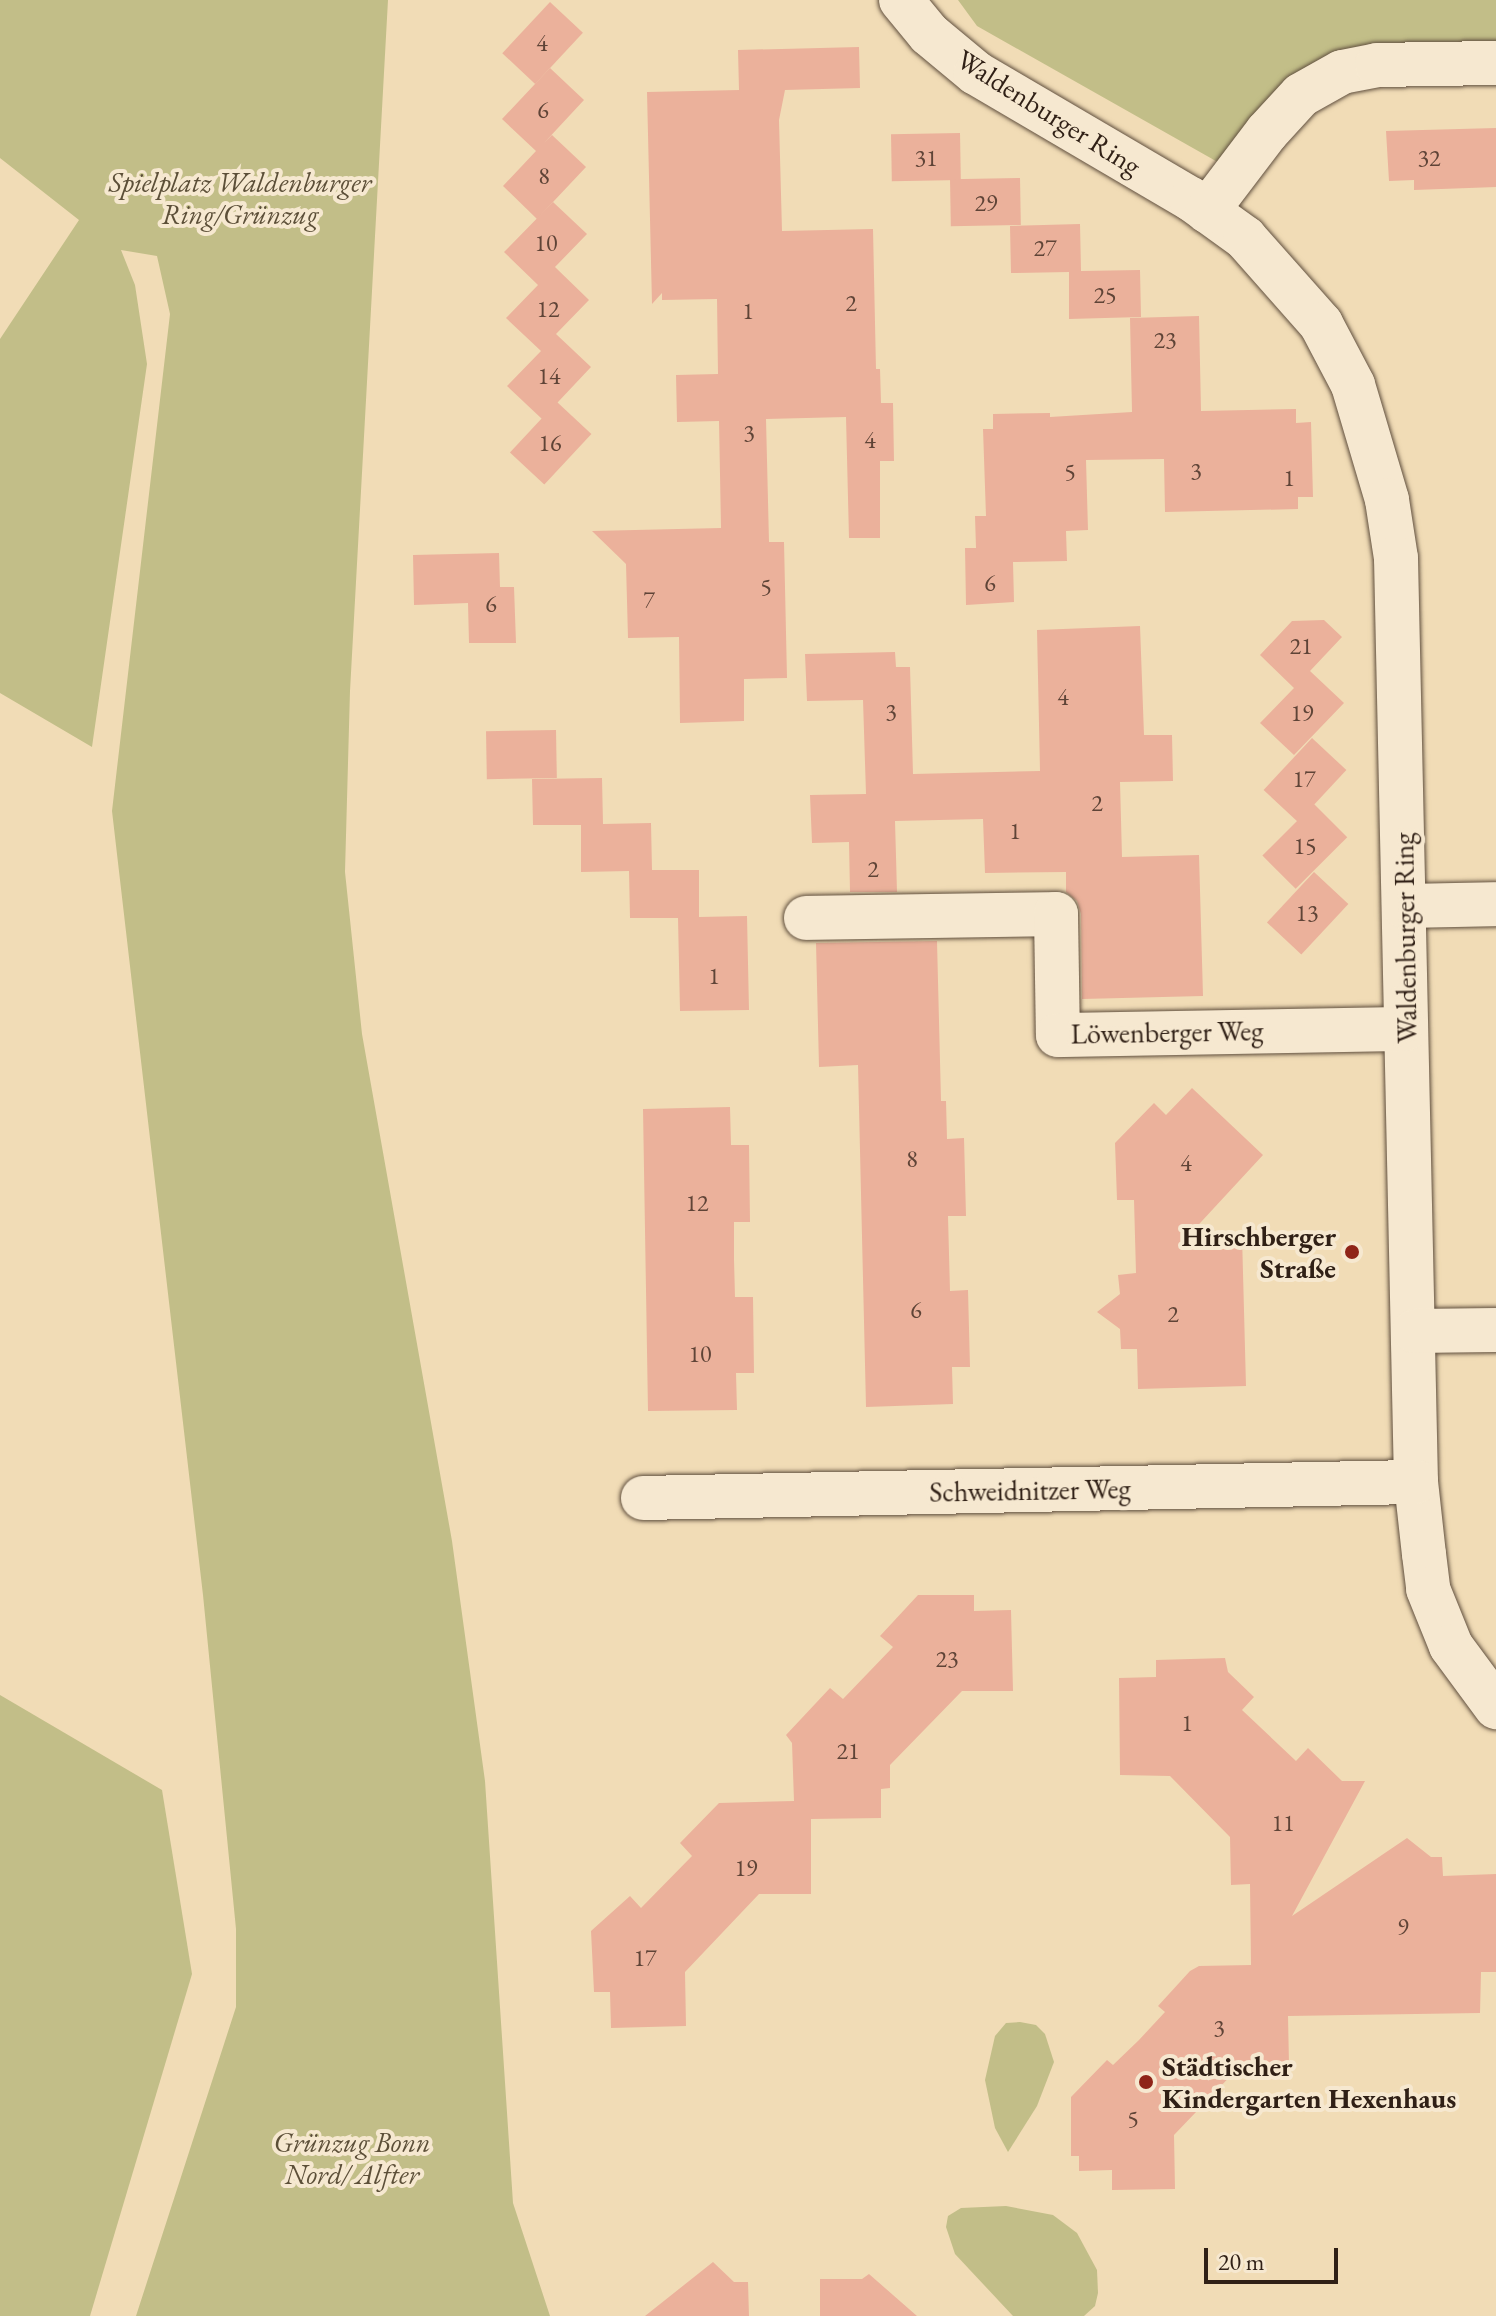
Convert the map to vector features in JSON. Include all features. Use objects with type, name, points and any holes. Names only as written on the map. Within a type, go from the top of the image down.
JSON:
[{"type":"street","name":"Waldenburger Ring","points":[[901,0],[929,34],[976,73],[1207,211],[1245,238],[1321,324],[1353,385],[1387,500],[1396,558],[1416,1482],[1428,1589],[1451,1646],[1496,1707]]},
{"type":"street","points":[[1207,211],[1267,132],[1301,95],[1342,72],[1377,65],[1496,63]]},
{"type":"street","points":[[1404,906],[1496,904]]},
{"type":"street","name":"Löwenberger Weg","points":[[806,918],[1056,914],[1058,1035],[1406,1029]]},
{"type":"street","points":[[1415,1331],[1496,1330]]},
{"type":"street","name":"Schweidnitzer Weg","points":[[643,1498],[1416,1482]]},
{"type":"green space","name":"Grünzug Bonn Nord/ Alfter","points":[[0,0],[388,0],[350,691],[345,872],[362,1034],[452,1541],[485,1781],[513,2203],[550,2316],[136,2316],[236,2007],[236,1929],[203,1595],[112,811],[170,314],[157,256],[121,250],[135,285],[147,364],[92,747],[0,693],[0,339],[79,220],[0,158]]},
{"type":"green space","points":[[958,0],[1496,0],[1496,78],[1388,80],[1311,106],[1253,182],[977,26]]},
{"type":"green space","points":[[0,1695],[162,1790],[192,1974],[90,2316],[0,2316]]},
{"type":"green space","points":[[1006,2023],[1036,2025],[1045,2034],[1054,2062],[1037,2106],[1008,2152],[995,2128],[985,2080],[995,2036]]},
{"type":"green space","points":[[1006,2206],[1053,2215],[1077,2233],[1097,2270],[1095,2306],[1084,2316],[1013,2316],[955,2254],[946,2227],[948,2216],[961,2208]]},
{"type":"building","points":[[550,2],[583,33],[535,84],[502,53]]},
{"type":"building","points":[[859,47],[860,88],[785,90],[779,120],[782,231],[873,229],[876,369],[880,369],[881,403],[893,403],[894,461],[880,461],[880,538],[849,538],[846,417],[766,419],[769,542],[784,542],[787,678],[744,679],[744,721],[680,723],[679,637],[628,638],[626,564],[592,531],[721,528],[719,421],[677,422],[676,375],[718,374],[717,299],[662,300],[662,293],[652,304],[647,92],[739,90],[738,50]]},
{"type":"building","points":[[550,68],[584,100],[544,143],[552,135],[586,167],[537,219],[503,186],[536,151],[502,119]]},
{"type":"building","points":[[1496,128],[1496,187],[1414,190],[1414,180],[1389,181],[1386,131]]},
{"type":"building","points":[[960,133],[961,180],[892,181],[891,134]]},
{"type":"building","points":[[1020,178],[1021,225],[951,226],[950,179]]},
{"type":"building","points":[[553,202],[587,234],[555,267],[589,300],[556,334],[591,367],[542,419],[507,386],[541,351],[506,318],[538,285],[504,252]]},
{"type":"building","points":[[1080,224],[1081,271],[1140,270],[1141,317],[1069,319],[1069,272],[1011,273],[1010,226]]},
{"type":"building","points":[[1199,316],[1201,411],[1296,409],[1296,423],[1311,422],[1313,497],[1298,497],[1298,509],[1165,512],[1164,459],[1086,460],[1088,530],[1066,531],[1067,561],[1013,562],[1014,602],[966,605],[965,548],[976,548],[975,516],[986,516],[983,429],[993,429],[993,414],[1050,413],[1050,417],[1132,412],[1130,318]]},
{"type":"building","points":[[557,402],[591,434],[544,485],[510,452]]},
{"type":"building","points":[[499,553],[500,587],[514,587],[516,643],[469,643],[468,603],[414,605],[413,555]]},
{"type":"building","points":[[1324,620],[1342,637],[1310,671],[1344,703],[1294,755],[1260,723],[1294,688],[1260,655],[1292,621]]},
{"type":"building","points":[[1140,626],[1144,735],[1172,735],[1173,781],[1120,782],[1122,857],[1199,855],[1203,996],[1082,999],[1081,914],[1077,901],[1066,892],[1066,872],[985,873],[983,819],[895,821],[897,892],[850,892],[849,842],[812,843],[810,795],[866,794],[863,700],[807,701],[805,654],[895,652],[896,667],[910,667],[913,774],[1040,771],[1037,630]]},
{"type":"building","points":[[556,730],[557,778],[487,779],[486,731]]},
{"type":"building","points":[[1312,738],[1346,770],[1298,822],[1264,790]]},
{"type":"building","points":[[602,778],[603,824],[651,823],[652,870],[699,870],[699,917],[747,916],[749,1010],[680,1011],[678,918],[630,918],[629,871],[581,872],[581,825],[533,825],[532,779]]},
{"type":"building","points":[[1314,804],[1347,837],[1296,889],[1262,856]]},
{"type":"building","points":[[1314,872],[1348,904],[1301,955],[1267,922]]},
{"type":"building","points":[[937,941],[941,1101],[946,1101],[947,1139],[964,1138],[966,1216],[948,1216],[950,1291],[968,1290],[970,1367],[952,1367],[953,1404],[866,1407],[858,1065],[819,1067],[816,943]]},
{"type":"building","points":[[1192,1088],[1263,1155],[1189,1235],[1242,1235],[1246,1386],[1138,1389],[1137,1349],[1121,1349],[1120,1329],[1097,1312],[1120,1294],[1118,1275],[1136,1273],[1134,1200],[1117,1200],[1115,1143],[1154,1103],[1166,1115]]},
{"type":"building","points":[[730,1107],[731,1145],[749,1145],[750,1222],[734,1222],[734,1259],[735,1297],[753,1297],[754,1373],[736,1373],[737,1410],[648,1411],[643,1109]]},
{"type":"building","points":[[918,1595],[974,1595],[974,1611],[1011,1610],[1013,1691],[962,1691],[890,1765],[890,1788],[881,1789],[881,1818],[811,1819],[811,1894],[759,1894],[685,1972],[686,2026],[611,2028],[610,1992],[594,1992],[591,1931],[630,1896],[641,1908],[692,1856],[680,1843],[719,1803],[794,1801],[792,1743],[786,1735],[830,1688],[843,1699],[893,1647],[880,1636]]},
{"type":"building","points":[[1225,1658],[1228,1672],[1254,1697],[1242,1710],[1296,1761],[1308,1748],[1342,1781],[1365,1781],[1292,1916],[1407,1838],[1431,1857],[1442,1857],[1443,1876],[1496,1874],[1496,1972],[1481,1972],[1480,2013],[1288,2016],[1289,2064],[1241,2065],[1174,2135],[1175,2189],[1112,2190],[1112,2170],[1079,2171],[1079,2156],[1071,2156],[1071,2097],[1107,2060],[1113,2065],[1139,2040],[1165,2012],[1158,2006],[1190,1971],[1199,1966],[1251,1965],[1250,1884],[1231,1885],[1230,1837],[1170,1776],[1120,1775],[1119,1678],[1156,1677],[1156,1660]]},
{"type":"building","points":[[713,2262],[734,2282],[748,2282],[749,2316],[645,2316]]},
{"type":"building","points":[[869,2274],[917,2316],[820,2316],[820,2279],[862,2279]]},
{"type":"place","name":"Hirschberger Straße","points":[[1352,1252]]},
{"type":"place","name":"Städtischer Kindergarten Hexenhaus","points":[[1146,2082]]},
{"type":"park label","name":"Spielplatz Waldenburger Ring/Grünzug","points":[[240,198]]}]
